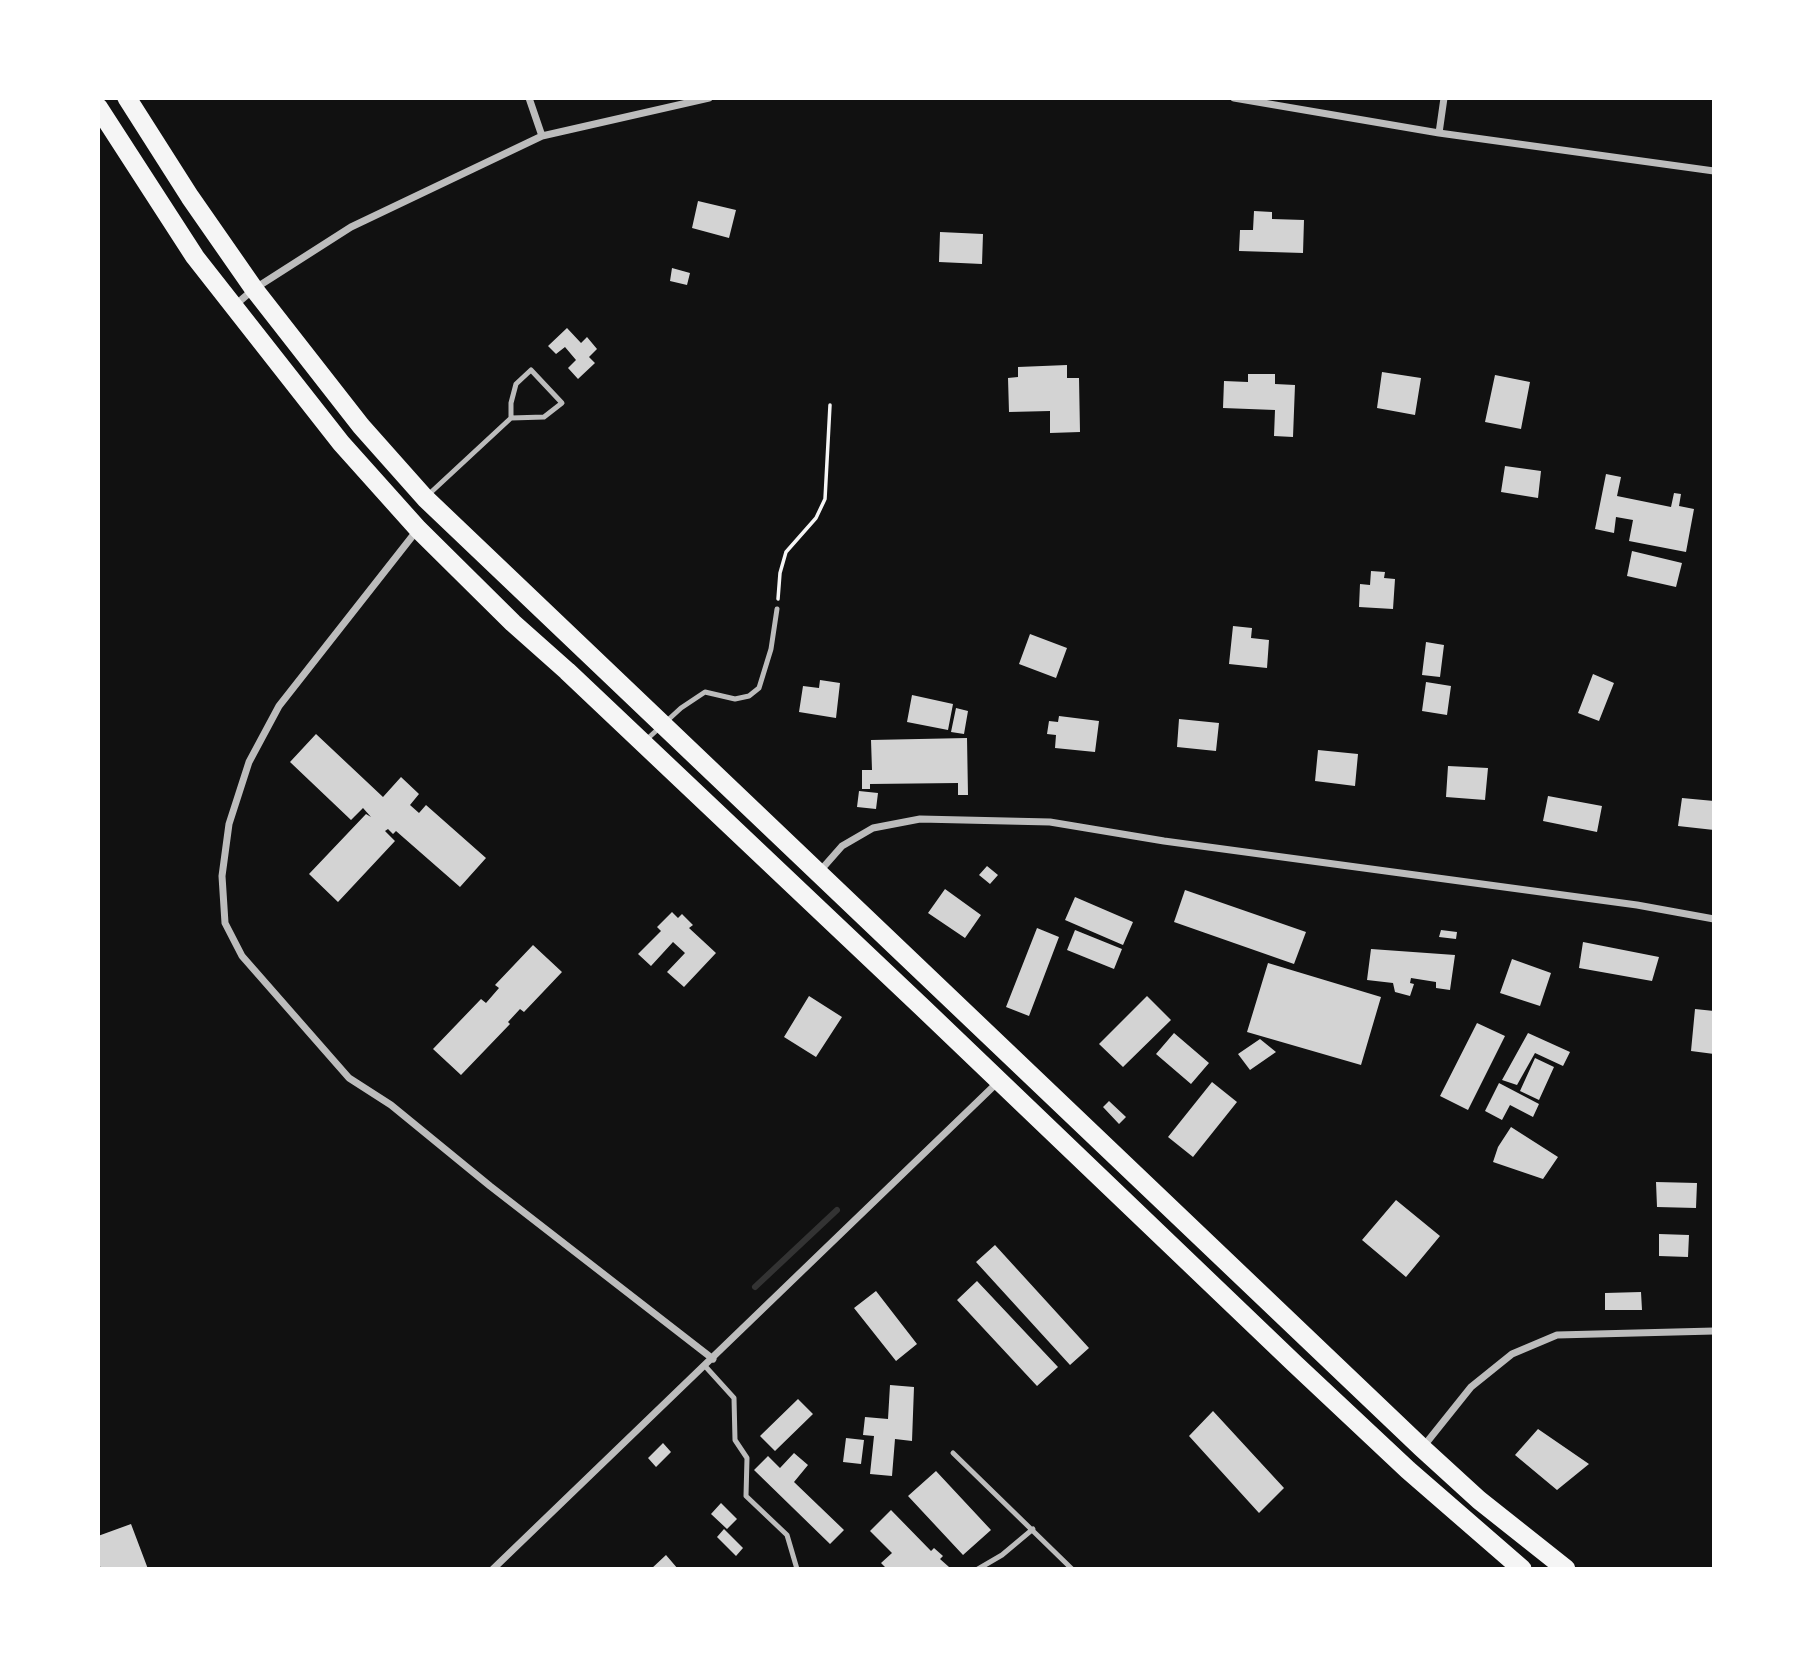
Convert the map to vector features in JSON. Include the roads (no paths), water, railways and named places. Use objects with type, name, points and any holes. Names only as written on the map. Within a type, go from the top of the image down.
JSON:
[{"type":"highway","points":[[127,98],[190,197],[254,289],[361,426],[425,498],[820,871],[1422,1448],[1479,1500],[1566,1569]]},
{"type":"highway","points":[[98,107],[195,257],[341,443],[418,529],[513,623],[643,742],[1398,1461],[1522,1569]]},
{"type":"street","points":[[529,98],[542,136]]},
{"type":"street","points":[[233,307],[254,289],[351,227],[542,136],[709,98]]},
{"type":"street","points":[[1234,98],[1439,133],[1714,171]]},
{"type":"street","points":[[1439,133],[1444,98]]},
{"type":"street","points":[[418,529],[279,706],[248,762],[229,824],[222,876],[225,923],[242,956],[349,1078],[391,1105],[490,1186],[713,1359]]},
{"type":"street","points":[[820,871],[842,846],[873,828],[920,819],[1050,822],[1164,841],[1610,902],[1714,919]]},
{"type":"street","points":[[493,1569],[999,1082]]},
{"type":"street","points":[[1422,1448],[1471,1387],[1512,1353],[1558,1335],[1714,1331]]},
{"type":"lane","points":[[425,498],[511,418],[544,417],[562,402],[531,370],[516,384],[511,403],[511,418]]},
{"type":"lane","points":[[643,742],[705,692],[735,699],[749,696],[759,688],[771,649],[777,609]]},
{"type":"lane","points":[[705,1366],[734,1398],[735,1440],[747,1458],[746,1496],[788,1535],[797,1569]]},
{"type":"lane","points":[[953,1453],[1072,1569]]},
{"type":"lane","points":[[978,1569],[1002,1555],[1033,1529]]},
{"type":"waterway","points":[[755,1287],[837,1210]]}]
